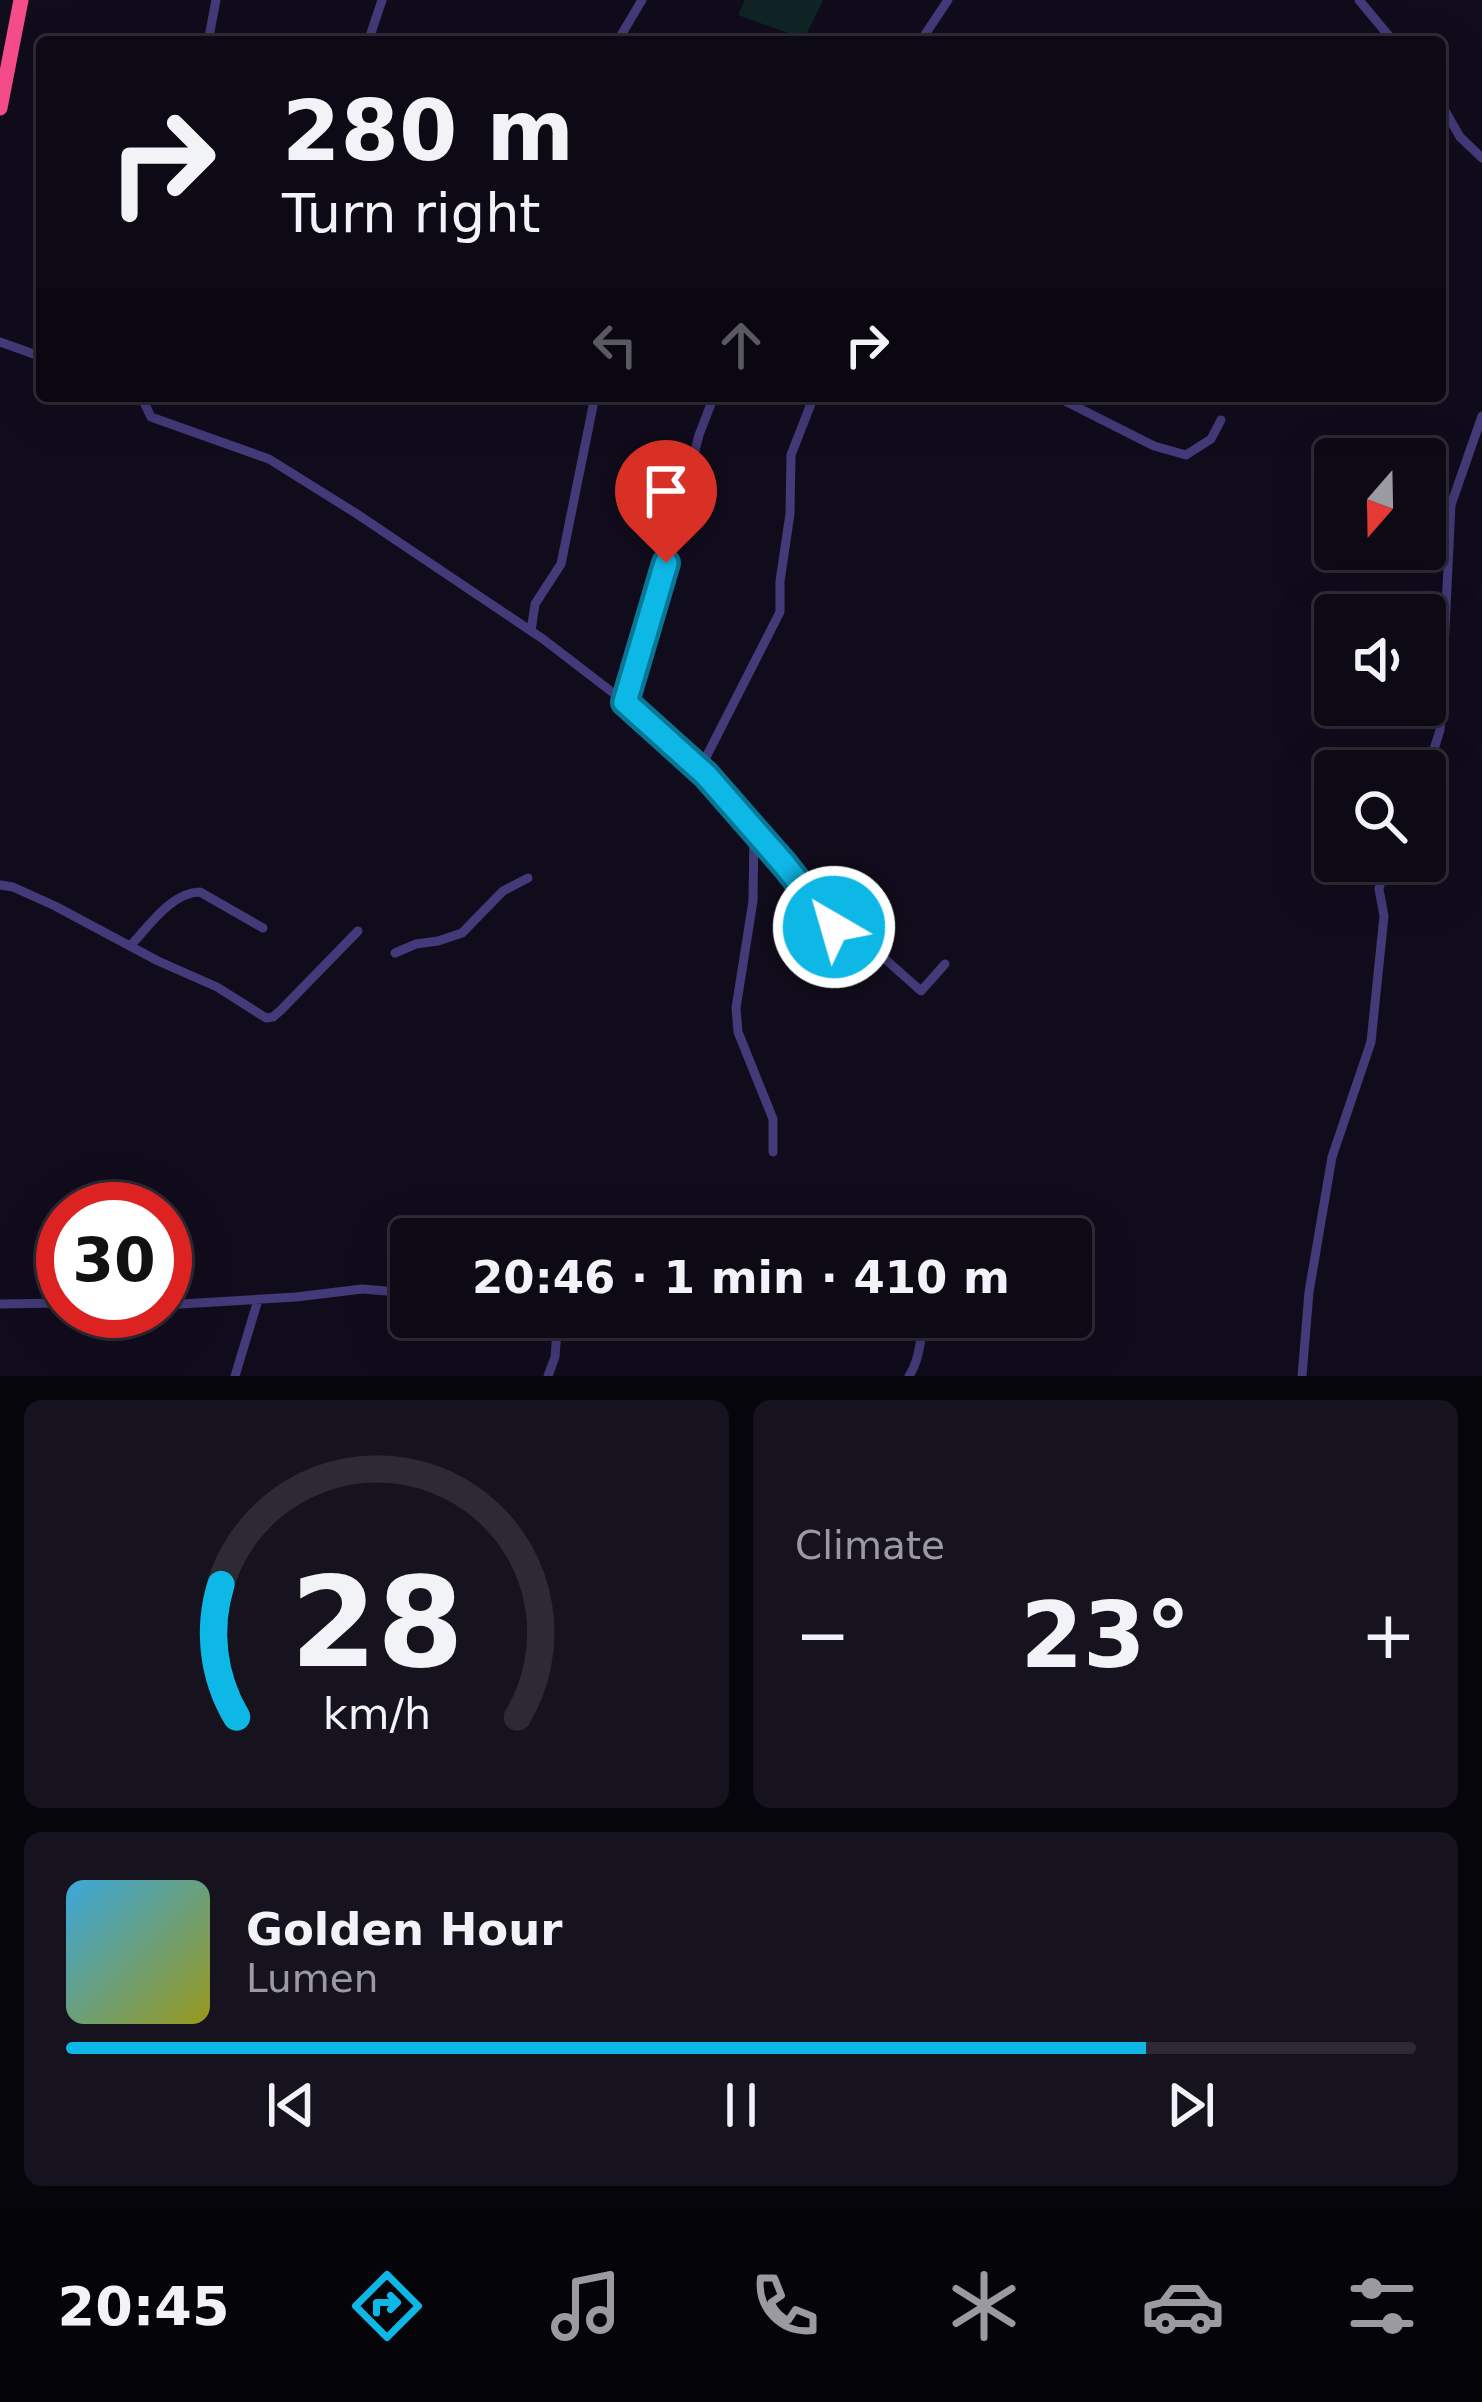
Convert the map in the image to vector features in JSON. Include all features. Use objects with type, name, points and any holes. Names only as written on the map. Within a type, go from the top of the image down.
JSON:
[{"type":"highway","points":[[0,108],[6,46],[21,0]]},
{"type":"street","points":[[209,36],[216,0]]},
{"type":"street","points":[[370,36],[382,0]]},
{"type":"street","points":[[620,36],[642,0]]},
{"type":"street","points":[[924,36],[948,0]]},
{"type":"street","points":[[1359,0],[1389,36]]},
{"type":"street","points":[[1446,112],[1460,137],[1482,158]]},
{"type":"street","points":[[0,342],[36,355]]},
{"type":"street","points":[[145,402],[151,417],[269,459],[531,631],[625,702],[700,769],[834,927],[857,934],[921,992],[945,964]]},
{"type":"street","points":[[531,631],[536,604],[561,564],[595,402]]},
{"type":"street","points":[[625,702],[712,402]]},
{"type":"street","points":[[700,769],[780,612],[791,454],[812,402]]},
{"type":"street","points":[[1066,402],[1154,446],[1186,455],[1211,439],[1221,420]]},
{"type":"street","points":[[1434,750],[1440,730],[1451,506],[1482,416]]},
{"type":"street","points":[[754,829],[753,901],[736,1008],[738,1033],[773,1118],[773,1152]]},
{"type":"street","points":[[395,953],[462,933],[502,891],[528,878]]},
{"type":"street","points":[[1302,1376],[1309,1292],[1332,1157],[1371,1042],[1384,916],[1381,882]]},
{"type":"street","points":[[0,885],[14,886],[217,987],[266,1018],[281,1010],[358,931]]},
{"type":"street","points":[[131,945],[189,892],[200,892],[263,928]]},
{"type":"street","points":[[192,1304],[390,1291]]},
{"type":"street","points":[[235,1376],[258,1300]]},
{"type":"street","points":[[0,1304],[36,1303]]},
{"type":"street","points":[[548,1376],[557,1338]]},
{"type":"street","points":[[909,1376],[919,1355],[920,1338]]},
{"type":"green space","points":[[745,0],[823,0],[805,36],[738,15]]},
{"type":"route","points":[[666,563],[625,702],[706,775],[834,927]]}]
